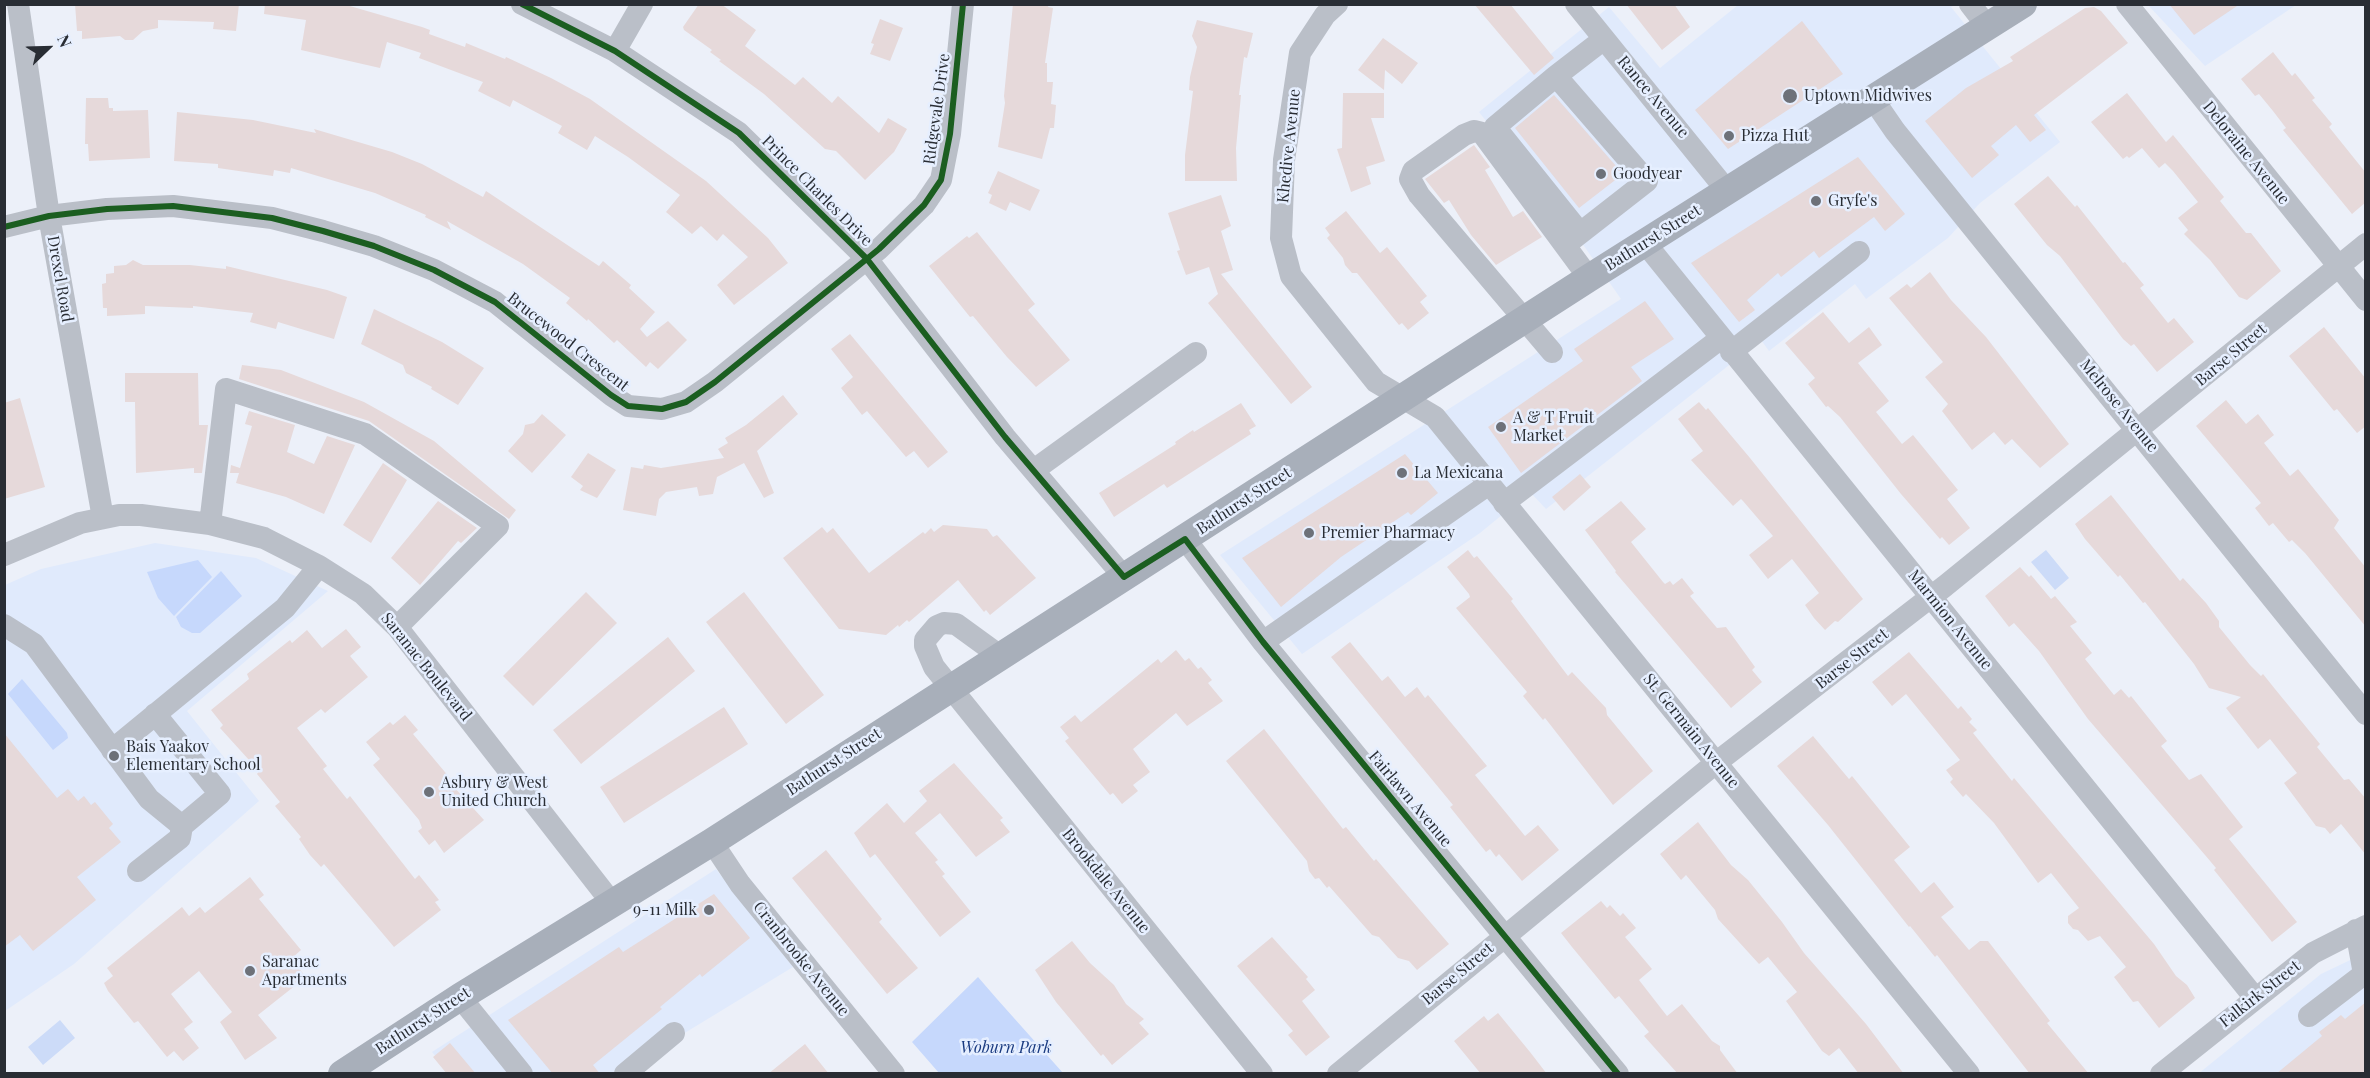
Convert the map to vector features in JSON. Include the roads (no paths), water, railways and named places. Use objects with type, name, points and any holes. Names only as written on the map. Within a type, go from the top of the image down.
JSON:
[{"type":"main road","name":"Bathurst Street","points":[[342,1074],[460,997],[712,842],[1589,278],[1873,99],[1979,15],[2023,4]]},
{"type":"street","name":"Drexel Road","points":[[18,4],[49,216],[103,518]]},
{"type":"street","name":"Prince Charles Drive","points":[[522,4],[615,51],[739,133],[867,259],[1034,471],[1124,577]]},
{"type":"street","points":[[615,51],[642,4]]},
{"type":"street","name":"Ridgevale Drive","points":[[867,259],[924,205],[941,180],[950,134],[963,4]]},
{"type":"street","name":"Khedive Avenue","points":[[1337,4],[1325,15],[1299,53],[1284,160],[1281,238],[1291,276],[1376,382],[1404,399]]},
{"type":"street","name":"Ranee Avenue","points":[[1576,4],[1728,192]]},
{"type":"street","name":"Deloraine Avenue","points":[[2127,4],[2366,300]]},
{"type":"street","points":[[1589,278],[1572,239],[1495,127],[1604,39]]},
{"type":"street","points":[[1556,76],[1647,181],[1572,239]]},
{"type":"street","name":"Melrose Avenue","points":[[1873,99],[1895,131],[2366,714]]},
{"type":"street","points":[[1552,352],[1419,195],[1410,179],[1413,171],[1464,135],[1474,131],[1482,133],[1572,239]]},
{"type":"street","name":"Brucewood Crescent","points":[[4,227],[49,216],[107,209],[151,207],[222,210],[272,218],[375,246],[434,270],[495,302],[611,395],[628,406],[644,409],[663,409],[686,402],[701,393],[867,259]]},
{"type":"street","name":"Marmion Avenue","points":[[1645,243],[2254,998]]},
{"type":"street","name":"Barse Street","points":[[1338,1074],[1505,934],[1717,762],[1932,597],[2139,431],[2366,244]]},
{"type":"street","points":[[1504,503],[1859,252]]},
{"type":"street","points":[[1034,471],[1196,353]]},
{"type":"street","points":[[210,524],[226,389],[365,434],[498,526],[397,627]]},
{"type":"street","name":"St. Germain Avenue","points":[[1404,399],[1436,417],[1969,1074]]},
{"type":"street","points":[[1263,642],[1489,484]]},
{"type":"street","name":"Saranac Boulevard","points":[[6,549],[80,523],[103,518],[141,515],[210,524],[264,538],[319,566],[363,594],[397,627],[612,903]]},
{"type":"street","name":"Fairlawn Avenue","points":[[1185,539],[1263,642],[1618,1074]]},
{"type":"street","points":[[112,750],[285,608],[319,566]]},
{"type":"street","name":"Brookdale Avenue","points":[[1000,656],[956,624],[945,623],[937,626],[927,634],[924,646],[934,667],[1262,1074]]},
{"type":"street","points":[[4,625],[34,644],[149,799],[182,826]]},
{"type":"street","points":[[138,871],[180,838],[182,826],[220,794],[155,714]]},
{"type":"street","name":"Cranbrooke Avenue","points":[[712,842],[747,893],[894,1074]]},
{"type":"street","points":[[2308,1016],[2364,974],[2361,928]]},
{"type":"street","name":"Falkirk Street","points":[[2161,1074],[2313,953],[2361,928]]},
{"type":"street","points":[[460,997],[522,1074]]},
{"type":"street","points":[[626,1074],[674,1033]]},
{"type":"place","name":"Uptown Midwives","points":[[1790,96]]},
{"type":"place","name":"Pizza Hut","points":[[1729,136]]},
{"type":"place","name":"Goodyear","points":[[1601,174]]},
{"type":"place","name":"Gryfe's","points":[[1816,201]]},
{"type":"place","name":"A & T Fruit Market","points":[[1501,427]]},
{"type":"place","name":"La Mexicana","points":[[1402,473]]},
{"type":"place","name":"Premier Pharmacy","points":[[1309,533]]},
{"type":"place","name":"Bais Yaakov Elementary School","points":[[114,756]]},
{"type":"place","name":"Asbury & West United Church","points":[[429,792]]},
{"type":"place","name":"9-11 Milk","points":[[709,910]]},
{"type":"place","name":"Saranac Apartments","points":[[250,971]]},
{"type":"park label","name":"Woburn Park","points":[[1006,1048]]}]
